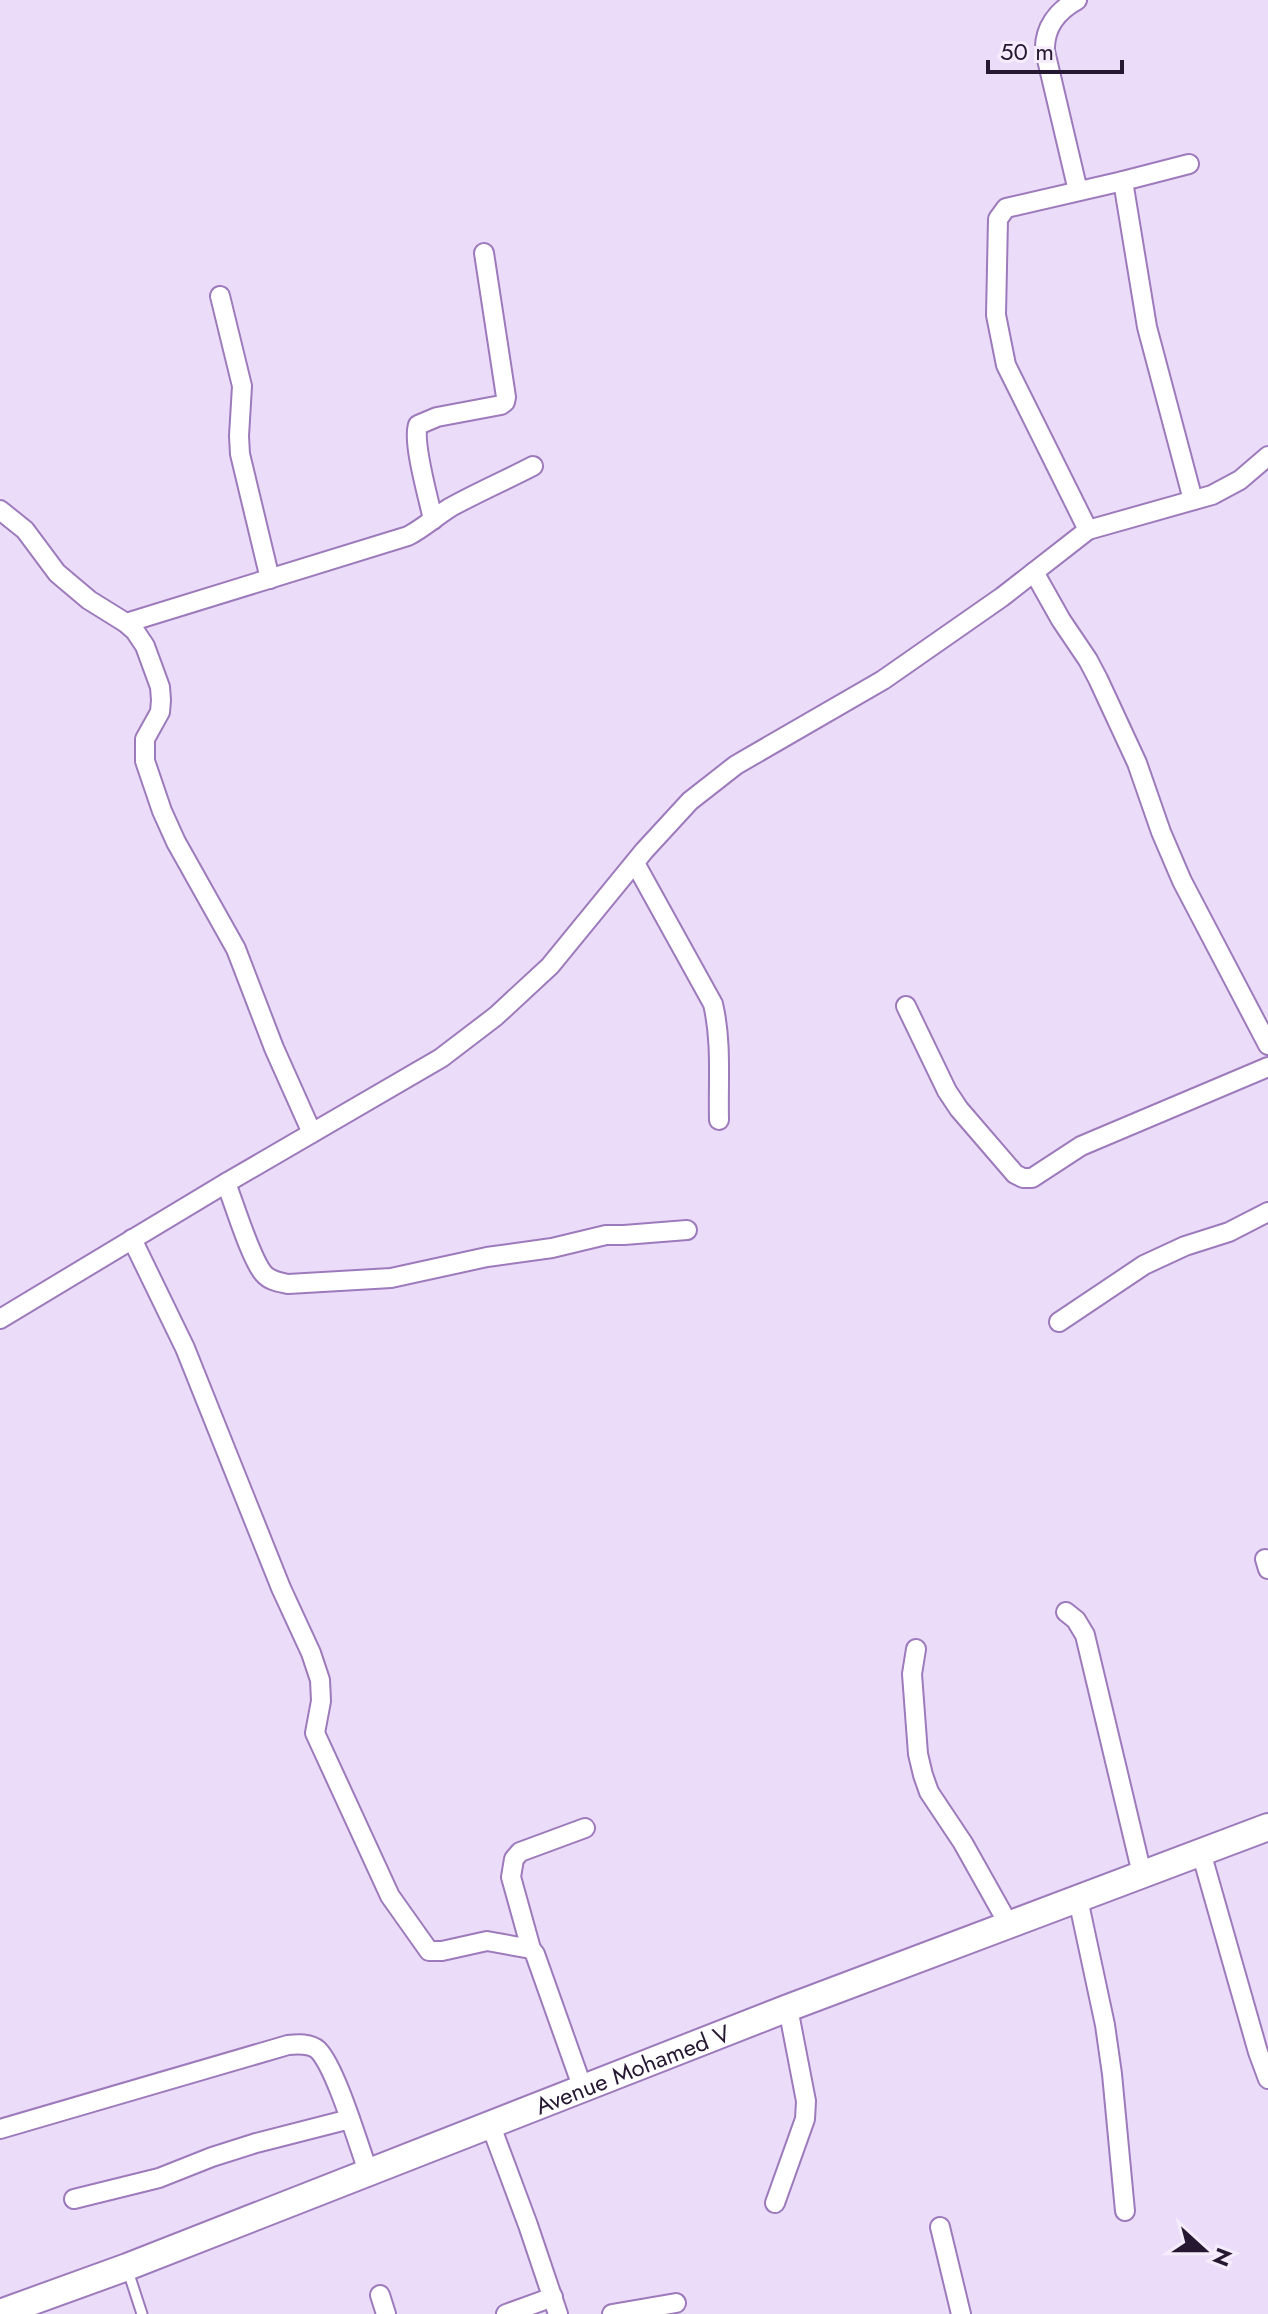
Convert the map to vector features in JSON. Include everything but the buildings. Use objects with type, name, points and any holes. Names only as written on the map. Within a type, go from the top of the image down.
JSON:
[{"type":"main road","name":"Avenue Mohamed V","points":[[0,2313],[369,2174],[788,2008],[1268,1827]]},
{"type":"street","points":[[1077,0],[1059,13],[1044,38],[1078,191]]},
{"type":"street","points":[[1088,530],[1006,365],[996,315],[997,229],[1001,212],[1006,208],[1189,164]]},
{"type":"street","points":[[1123,181],[1147,327],[1193,500]]},
{"type":"street","points":[[433,520],[418,449],[418,425],[437,417],[494,407],[505,402],[484,253]]},
{"type":"street","points":[[220,296],[242,386],[240,454],[270,579]]},
{"type":"street","points":[[0,1319],[441,1058],[496,1016],[550,966],[690,801],[736,765],[883,680],[1002,597],[1088,530],[1212,495],[1240,480],[1268,456]]},
{"type":"street","points":[[126,623],[408,536],[468,498],[533,466]]},
{"type":"street","points":[[0,510],[25,530],[57,573],[126,623],[145,646],[160,687],[160,712],[145,739],[145,761],[162,811],[236,949],[274,1048],[312,1133]]},
{"type":"street","points":[[1034,572],[1098,679],[1137,763],[1182,881],[1268,1045]]},
{"type":"street","points":[[635,863],[713,1004],[718,1024],[719,1120]]},
{"type":"street","points":[[906,1006],[947,1091],[959,1109],[1015,1174],[1023,1178],[1032,1178],[1081,1146],[1268,1067]]},
{"type":"street","points":[[226,1183],[263,1273],[277,1282],[288,1284],[391,1278],[606,1235],[687,1230]]},
{"type":"street","points":[[1059,1322],[1144,1265],[1185,1246],[1229,1232],[1268,1212]]},
{"type":"street","points":[[132,1239],[185,1348],[281,1588],[311,1653],[320,1680],[321,1701],[315,1733],[390,1896],[429,1951],[487,1941],[531,1949]]},
{"type":"street","points":[[1066,1612],[1076,1620],[1085,1635],[1142,1874]]},
{"type":"street","points":[[916,1649],[912,1674],[918,1754],[923,1775],[933,1799],[963,1843],[1009,1925]]},
{"type":"street","points":[[583,2089],[531,1949],[511,1877],[514,1859],[520,1852],[585,1828]]},
{"type":"street","points":[[1201,1852],[1268,2079]]},
{"type":"street","points":[[1078,1899],[1105,2025],[1125,2211]]},
{"type":"street","points":[[775,2203],[805,2119],[806,2101],[788,2008]]},
{"type":"street","points":[[0,2129],[288,2045],[309,2045],[319,2051],[330,2070],[369,2174]]},
{"type":"street","points":[[74,2199],[159,2178],[256,2143],[350,2119]]},
{"type":"street","points":[[491,2126],[555,2306],[506,2314]]},
{"type":"street","points":[[940,2227],[961,2314]]},
{"type":"street","points":[[380,2295],[386,2314]]},
{"type":"street","points":[[612,2314],[676,2303]]},
{"type":"lane","points":[[127,2267],[142,2314]]}]
